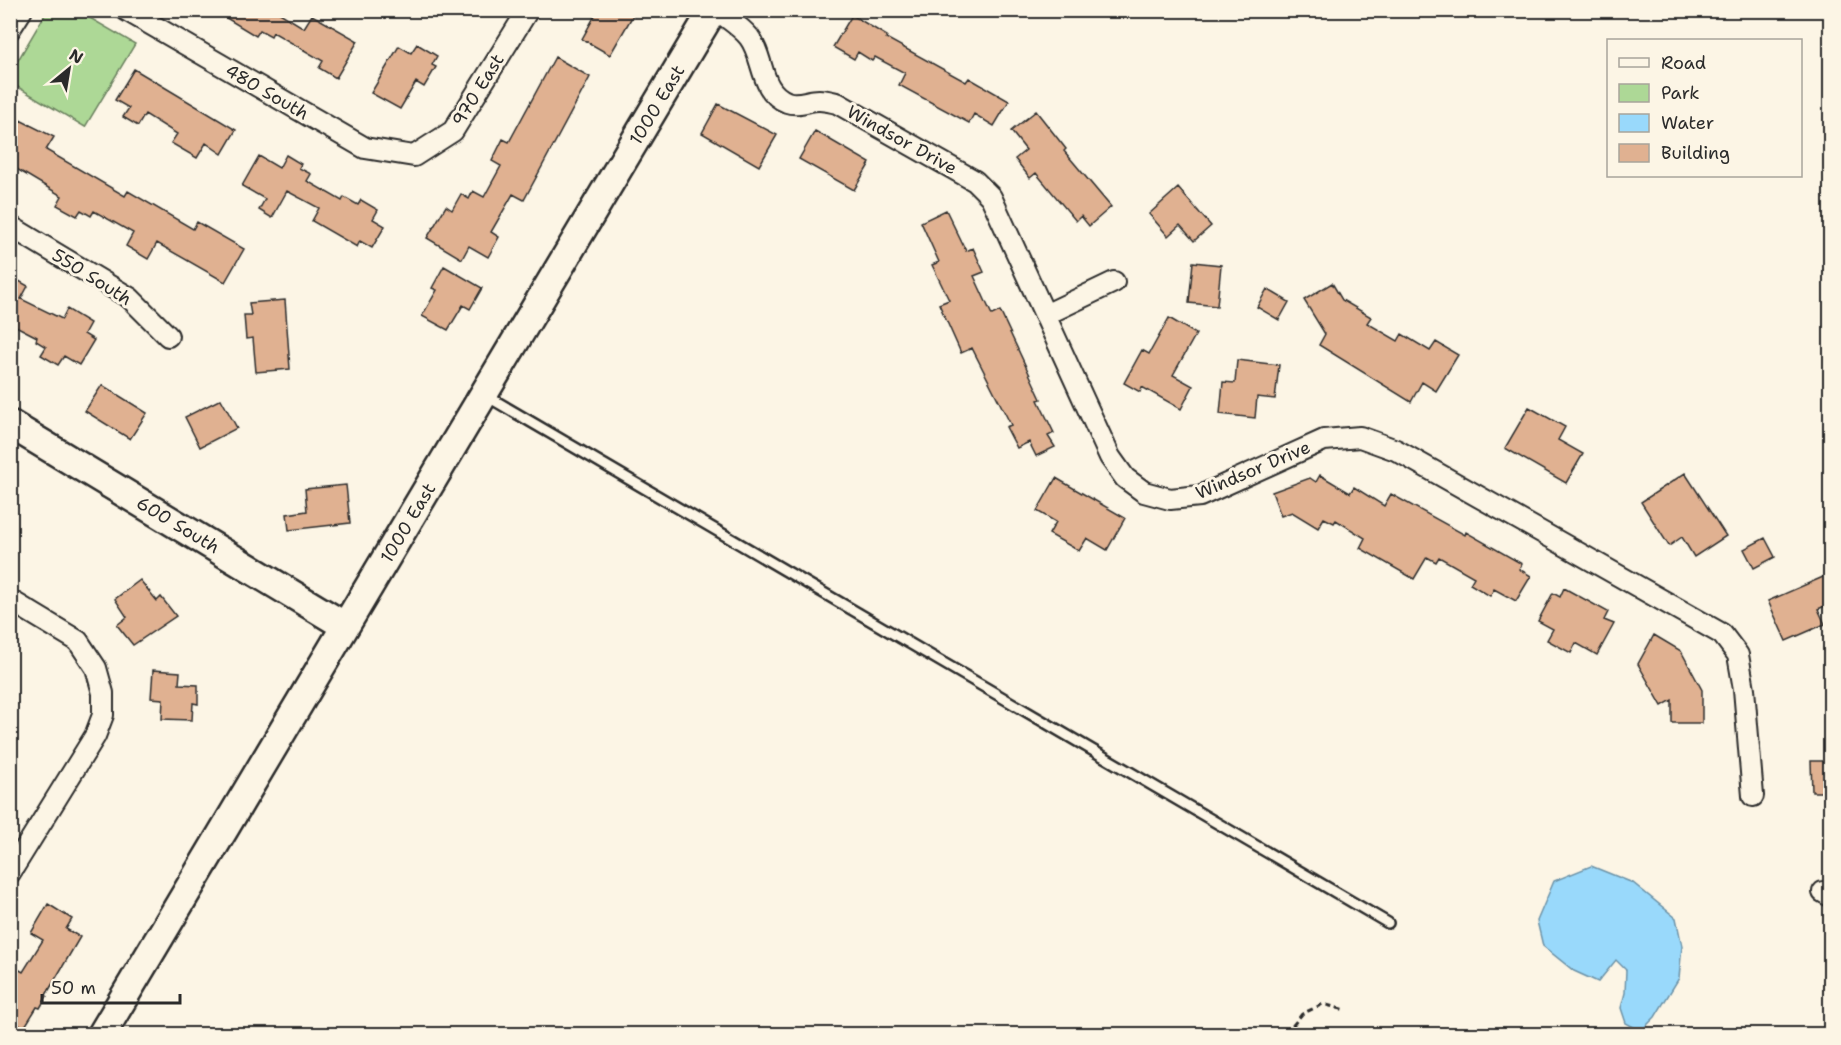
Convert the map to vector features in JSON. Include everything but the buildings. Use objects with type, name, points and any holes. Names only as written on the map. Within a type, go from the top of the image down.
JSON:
[{"type":"street","points":[[10,28],[21,10]]},
{"type":"street","name":"480 South","points":[[126,10],[365,148],[414,156]]},
{"type":"street","name":"970 East","points":[[414,156],[453,131],[528,10]]},
{"type":"street","name":"Windsor Drive","points":[[715,10],[749,37],[759,54],[767,86],[777,97],[789,103],[800,104],[820,100],[837,104],[975,181],[991,197],[1110,457],[1125,478],[1144,492],[1170,499],[1200,496],[1324,440],[1360,437],[1396,450],[1722,634],[1738,655],[1744,689],[1754,796]]},
{"type":"street","name":"1000 East","points":[[102,1035],[715,10]]},
{"type":"street","name":"550 South","points":[[10,226],[130,298],[168,336]]},
{"type":"street","points":[[1045,315],[1114,282]]},
{"type":"street","name":"600 South","points":[[10,424],[345,626]]},
{"type":"street","points":[[10,600],[78,641],[96,668],[103,693],[103,715],[95,736],[10,873]]},
{"type":"lane","points":[[485,395],[1388,923]]},
{"type":"path","points":[[1286,1035],[1302,1014],[1323,1004],[1345,1010]]},
{"type":"green space","points":[[47,11],[78,11],[135,44],[85,127],[11,83],[11,72]]},
{"type":"water","points":[[1591,866],[1633,883],[1676,918],[1682,946],[1679,978],[1655,1017],[1641,1031],[1626,1023],[1621,1008],[1625,993],[1626,970],[1616,960],[1598,982],[1574,971],[1543,946],[1537,921],[1554,881]]}]
